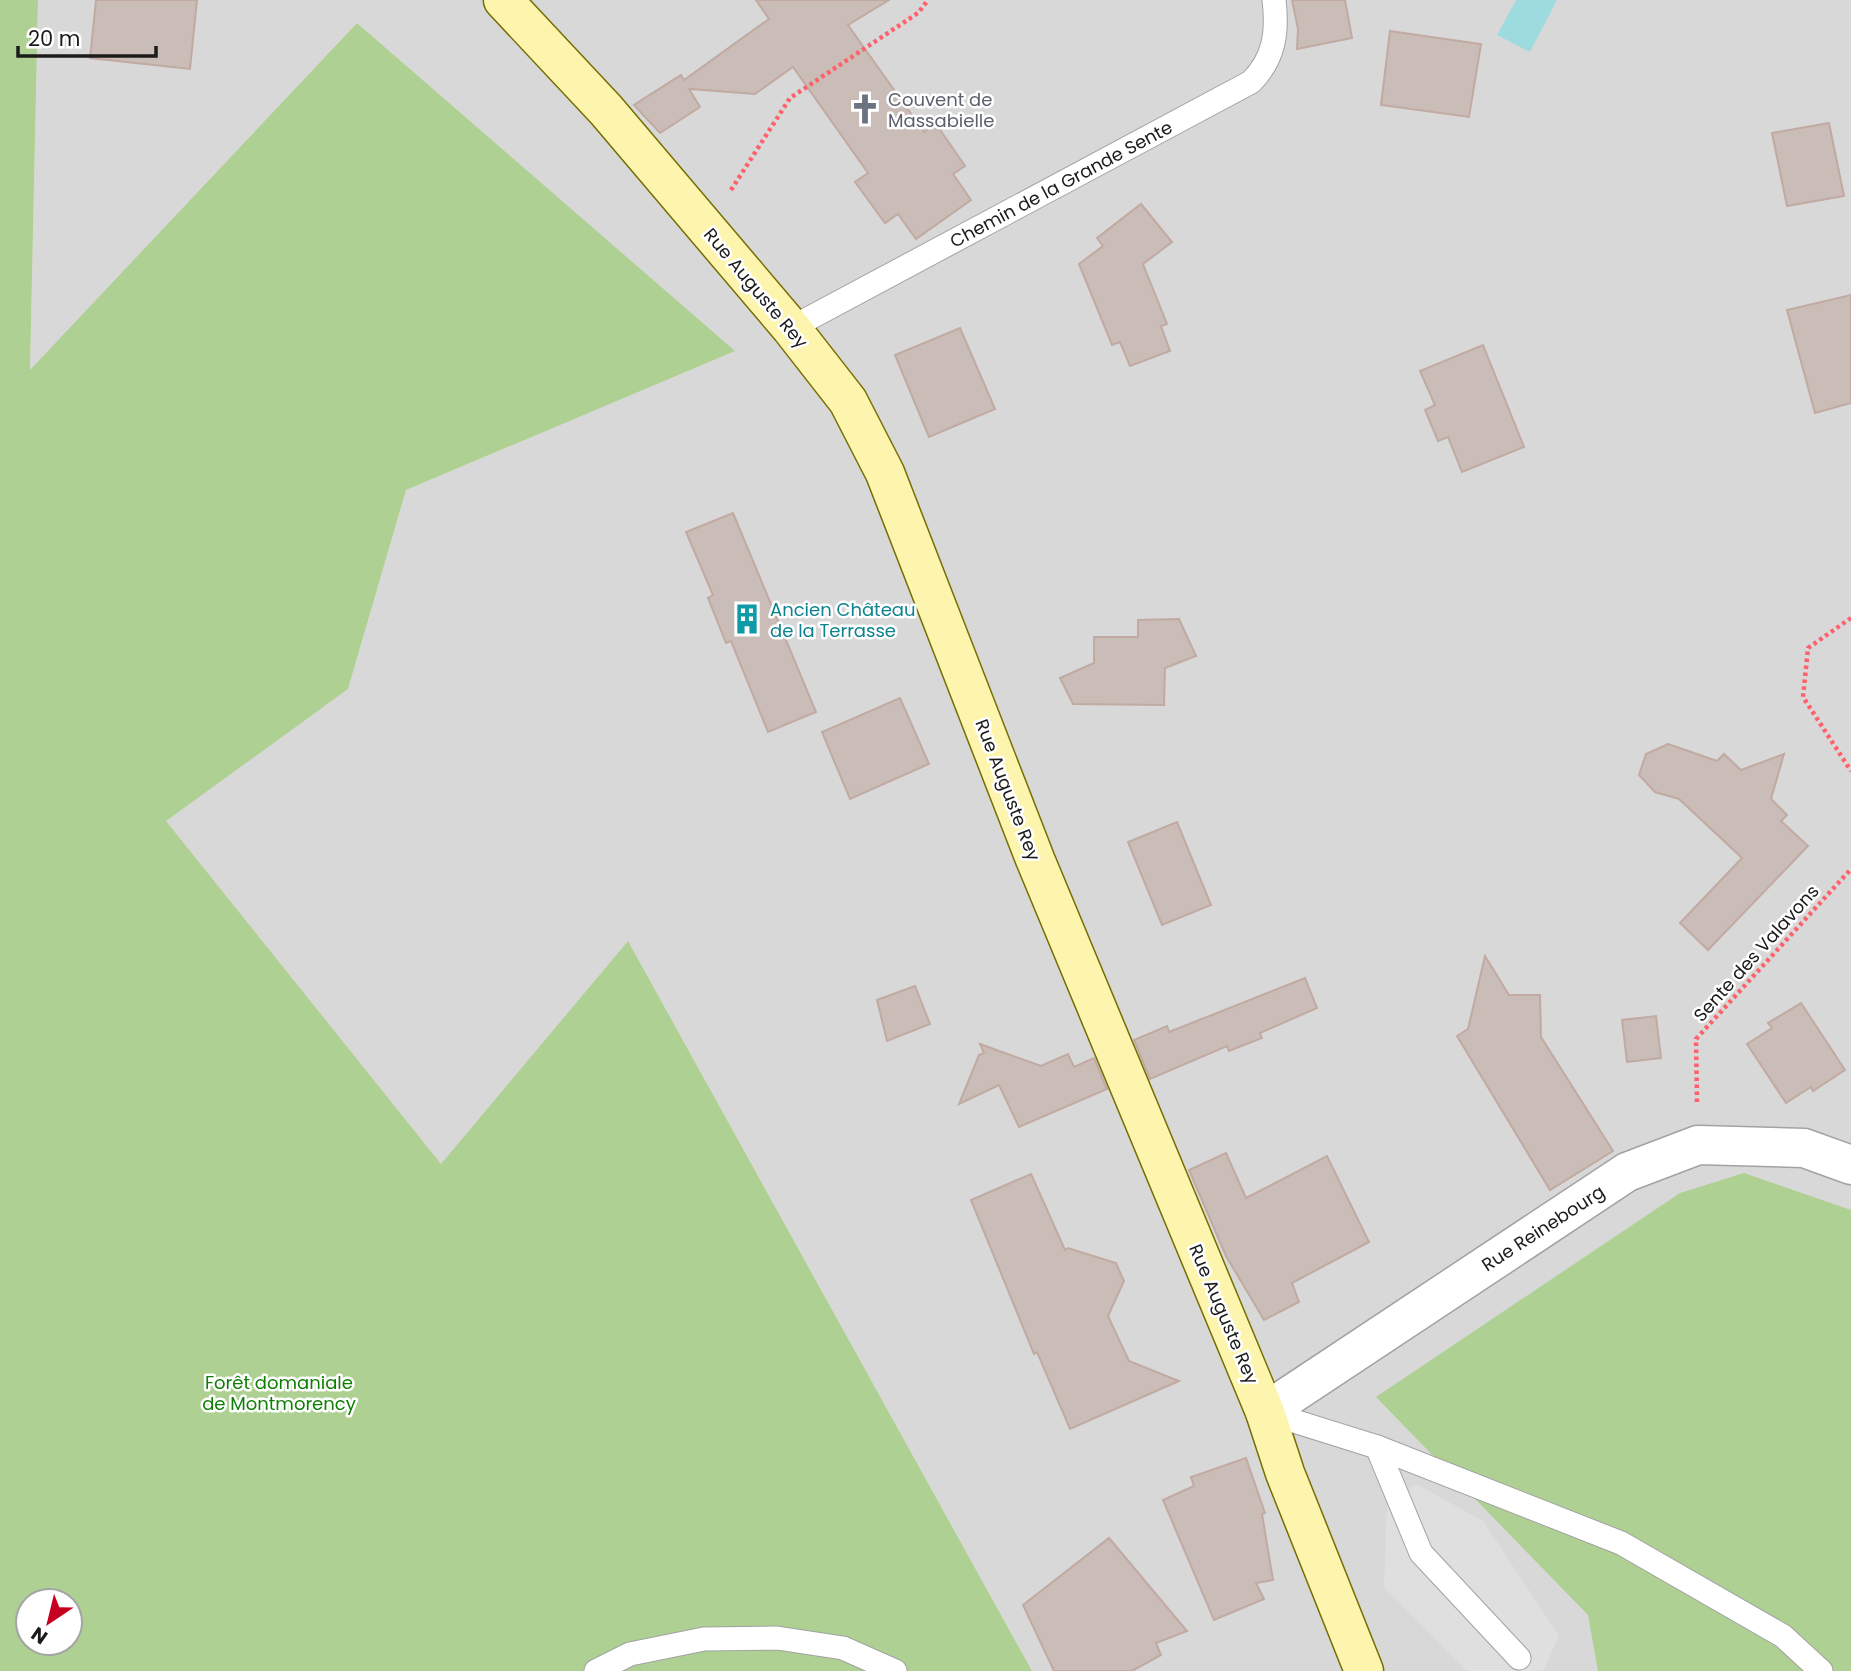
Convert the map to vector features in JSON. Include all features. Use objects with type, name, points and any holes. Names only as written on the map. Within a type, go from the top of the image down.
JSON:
[{"type":"street","name":"Rue Auguste Rey","points":[[503,0],[606,110],[791,328],[848,401],[885,473],[1035,859],[1265,1412],[1285,1473],[1364,1671]]},
{"type":"street","name":"Rue Reinebourg","points":[[1265,1412],[1628,1172],[1698,1145],[1804,1148],[1851,1165]]},
{"type":"lane","name":"Chemin de la Grande Sente","points":[[791,328],[1251,82],[1263,70],[1271,56],[1275,27],[1274,0]]},
{"type":"lane","points":[[1265,1412],[1377,1447],[1621,1543],[1783,1636],[1821,1671]]},
{"type":"lane","points":[[1377,1447],[1422,1553],[1519,1658]]},
{"type":"lane","points":[[596,1671],[630,1654],[704,1639],[777,1638],[843,1648],[895,1671]]},
{"type":"path","points":[[706,228],[790,98],[918,13],[928,0]]},
{"type":"path","points":[[1851,618],[1808,648],[1802,697],[1851,771]]},
{"type":"path","name":"Sente des Valavons","points":[[1698,1145],[1696,1039],[1851,869]]},
{"type":"shaded area","points":[[38,0],[1851,0],[1851,1671],[1032,1671],[628,941],[441,1165],[165,820],[348,689],[406,490],[734,351],[357,23],[30,371]]},
{"type":"shaded area","points":[[1416,1484],[1483,1521],[1559,1636],[1543,1671],[1467,1671],[1384,1587],[1387,1506]]},
{"type":"green space","name":"Forêt domaniale de Montmorency","points":[[0,0],[38,0],[30,370],[357,23],[735,351],[406,490],[348,689],[166,821],[441,1164],[628,941],[1032,1671],[0,1671]]},
{"type":"green space","points":[[1744,1173],[1851,1210],[1851,1671],[1598,1671],[1588,1615],[1376,1397],[1680,1193]]},
{"type":"water","points":[[1516,0],[1557,0],[1530,52],[1497,35]]},
{"type":"building","points":[[96,0],[197,0],[190,69],[90,58]]},
{"type":"building","name":"Couvent de Massabielle","points":[[756,0],[889,0],[848,25],[924,132],[936,124],[965,166],[953,174],[971,200],[916,239],[898,214],[885,223],[855,182],[868,173],[793,67],[755,94],[689,89],[700,107],[660,133],[634,105],[681,75],[684,80],[769,19]]},
{"type":"building","points":[[1292,0],[1345,0],[1352,38],[1297,49],[1298,29]]},
{"type":"building","points":[[1390,31],[1481,44],[1469,117],[1381,105]]},
{"type":"building","points":[[1829,123],[1844,196],[1787,206],[1772,133]]},
{"type":"building","points":[[1141,204],[1172,242],[1143,264],[1167,324],[1161,326],[1170,351],[1130,366],[1120,342],[1112,345],[1079,264],[1103,246],[1097,238]]},
{"type":"building","points":[[1851,295],[1851,403],[1815,413],[1787,310]]},
{"type":"building","points":[[960,328],[995,409],[929,437],[895,355]]},
{"type":"building","points":[[1483,345],[1524,447],[1462,472],[1448,437],[1438,441],[1425,410],[1435,405],[1420,371]]},
{"type":"building","name":"Ancien Château de la Terrasse","points":[[733,513],[816,712],[768,732],[731,641],[726,643],[708,598],[713,595],[686,532]]},
{"type":"building","points":[[1179,619],[1196,656],[1165,668],[1164,705],[1073,704],[1060,678],[1094,663],[1094,637],[1138,637],[1138,620]]},
{"type":"building","points":[[900,698],[929,764],[850,799],[822,732]]},
{"type":"building","points":[[1668,744],[1717,761],[1724,754],[1741,770],[1784,754],[1771,799],[1787,815],[1781,821],[1808,846],[1708,950],[1680,923],[1742,858],[1679,799],[1655,792],[1639,775],[1646,754]]},
{"type":"building","points":[[1177,822],[1211,905],[1162,925],[1128,842]]},
{"type":"building","points":[[1485,956],[1509,995],[1540,995],[1541,1037],[1613,1151],[1550,1190],[1457,1036],[1468,1029]]},
{"type":"building","points":[[1305,978],[1317,1008],[1260,1033],[1262,1038],[1229,1051],[1227,1046],[1150,1079],[1134,1040],[1167,1026],[1169,1032]]},
{"type":"building","points":[[915,986],[930,1024],[887,1041],[877,1000]]},
{"type":"building","points":[[1801,1003],[1845,1070],[1813,1091],[1811,1087],[1786,1103],[1747,1044],[1772,1028],[1768,1023]]},
{"type":"building","points":[[1656,1016],[1661,1058],[1627,1062],[1622,1020]]},
{"type":"building","points":[[980,1044],[1041,1066],[1068,1054],[1074,1067],[1094,1058],[1107,1089],[1019,1127],[999,1085],[959,1104],[979,1055],[984,1053]]},
{"type":"building","points":[[1226,1153],[1246,1198],[1327,1156],[1369,1242],[1292,1283],[1299,1302],[1264,1320],[1226,1256],[1189,1170]]},
{"type":"building","points":[[1031,1174],[1065,1250],[1068,1248],[1116,1263],[1124,1281],[1108,1316],[1129,1361],[1179,1381],[1070,1429],[1037,1352],[1034,1354],[971,1200]]},
{"type":"building","points":[[1246,1458],[1265,1513],[1262,1514],[1273,1580],[1256,1583],[1264,1599],[1214,1620],[1163,1500],[1194,1486],[1191,1477]]},
{"type":"building","points":[[1109,1538],[1187,1631],[1156,1643],[1161,1655],[1132,1671],[1054,1671],[1023,1605]]},
{"type":"place","name":"Couvent de Massabielle","points":[[865,109]]},
{"type":"place","name":"Ancien Château de la Terrasse","points":[[747,619]]}]
